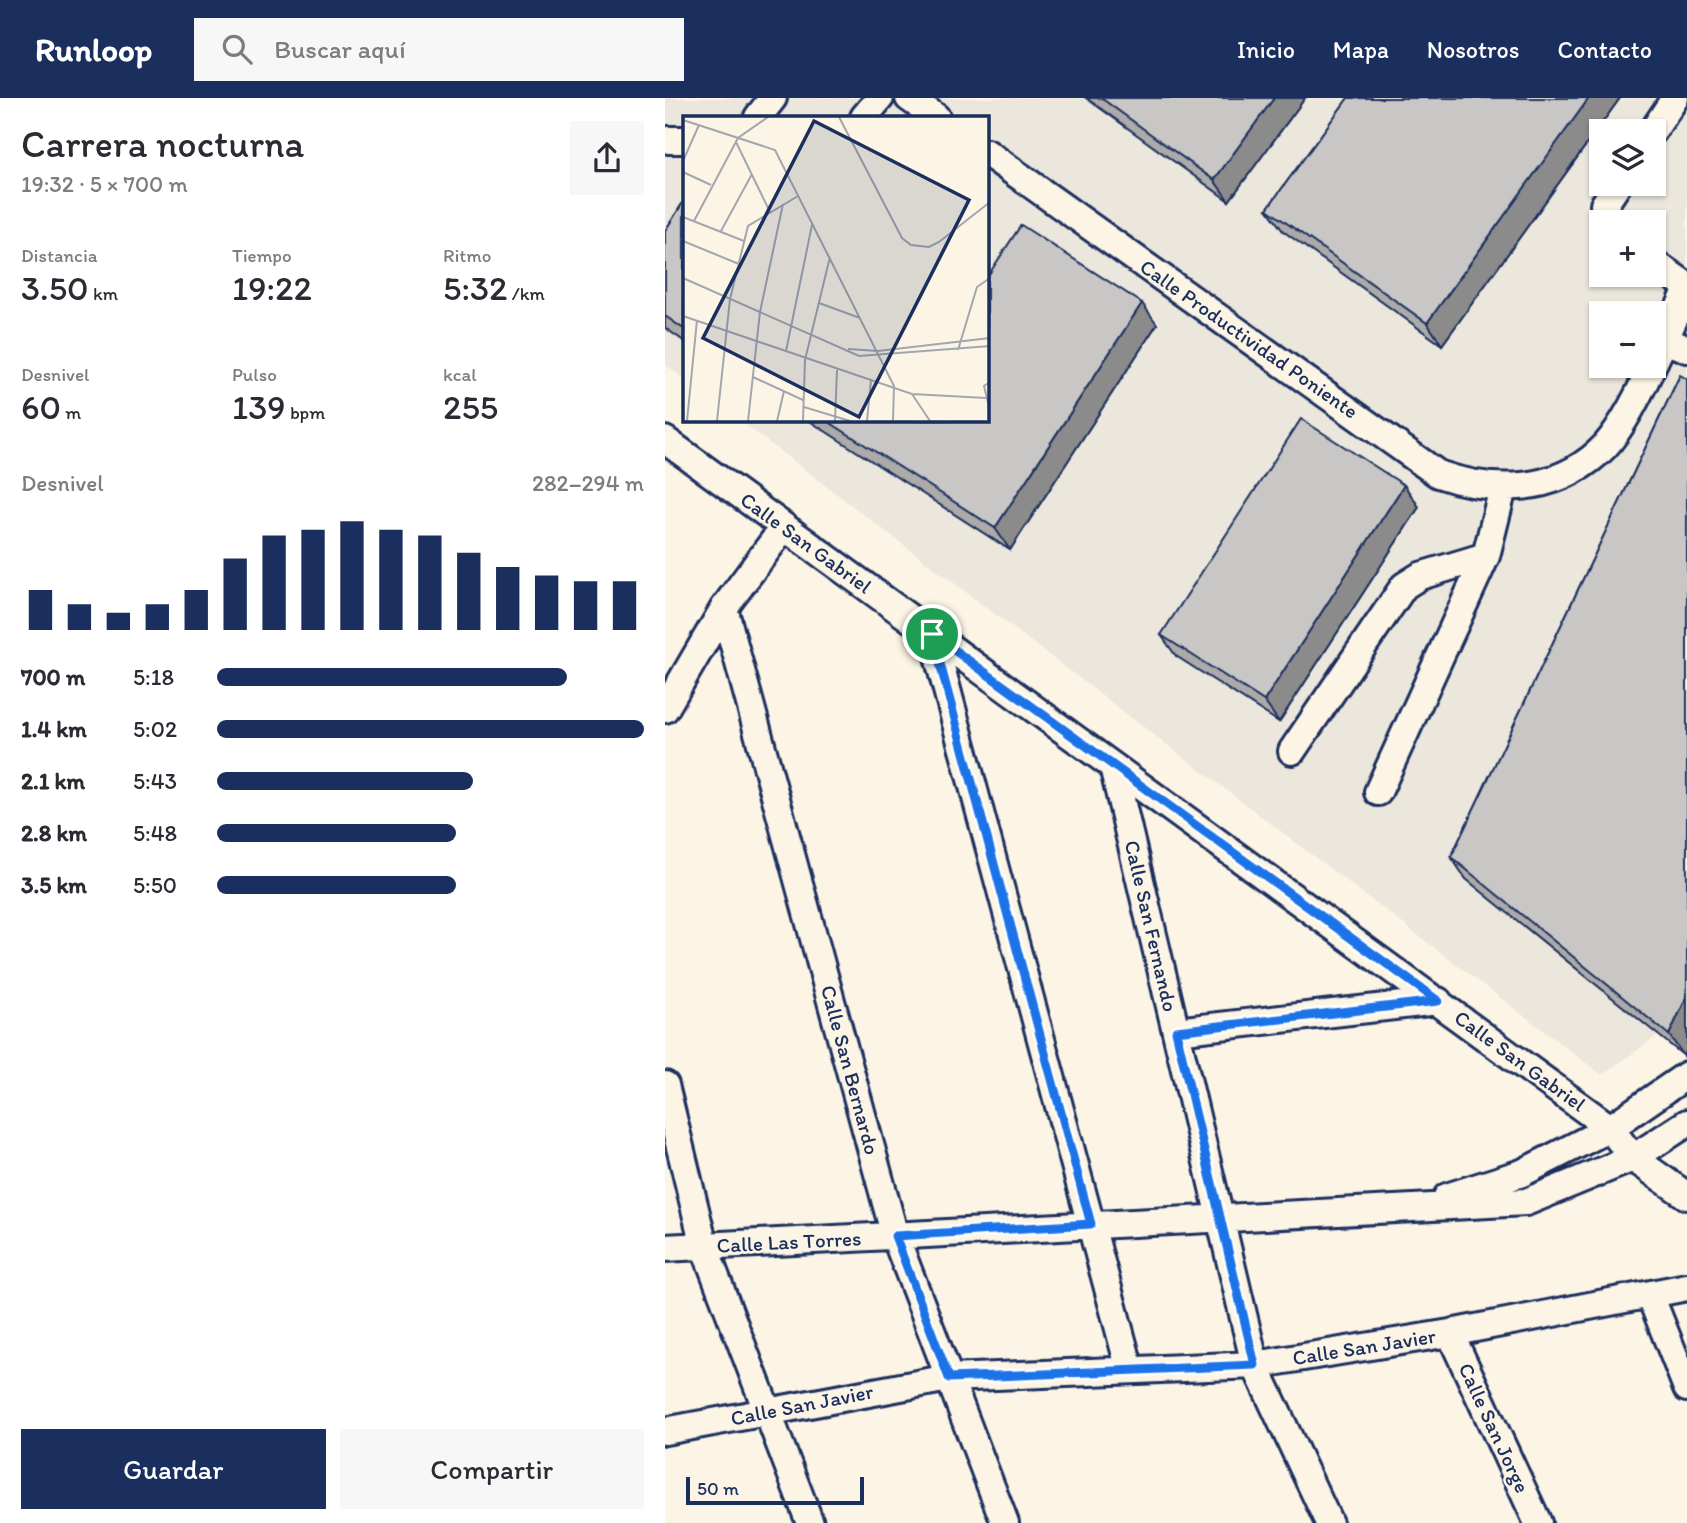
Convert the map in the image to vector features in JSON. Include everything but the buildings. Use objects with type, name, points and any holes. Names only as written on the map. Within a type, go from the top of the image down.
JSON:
[{"type":"street","points":[[759,116],[772,98]]},
{"type":"street","points":[[865,116],[880,98]]},
{"type":"street","points":[[909,98],[935,116]]},
{"type":"street","points":[[1661,119],[1675,98]]},
{"type":"street","name":"Calle Productividad Poniente","points":[[989,154],[1438,474],[1472,486],[1514,488]]},
{"type":"street","points":[[1666,272],[1687,288],[1666,348]]},
{"type":"street","points":[[1378,792],[1486,556],[1514,488],[1563,476],[1600,452],[1649,378]]},
{"type":"street","name":"Calle San Gabriel","points":[[665,440],[1610,1128],[1633,1158],[1687,1196]]},
{"type":"street","points":[[669,692],[724,608],[785,527]]},
{"type":"street","points":[[1292,751],[1404,586],[1420,576],[1486,556]]},
{"type":"street","name":"Calle San Bernardo","points":[[724,608],[895,1236],[1005,1523]]},
{"type":"street","points":[[932,634],[1130,1370]]},
{"type":"street","name":"Calle San Fernando","points":[[1113,766],[1255,1365],[1329,1523]]},
{"type":"street","points":[[1176,1031],[1438,1001]]},
{"type":"street","points":[[1417,1206],[1522,1172],[1610,1128],[1687,1075]]},
{"type":"street","points":[[665,1084],[704,1246],[810,1523]]},
{"type":"street","points":[[1417,1206],[1526,1202],[1633,1158],[1687,1123]]},
{"type":"street","name":"Calle Las Torres","points":[[665,1248],[1417,1206]]},
{"type":"street","name":"Calle San Javier","points":[[665,1431],[949,1378],[1255,1365],[1450,1333],[1687,1287]]},
{"type":"street","points":[[1650,1295],[1687,1388]]},
{"type":"street","name":"Calle San Jorge","points":[[1450,1333],[1538,1523]]},
{"type":"shaded area","points":[[665,98],[1687,98],[1687,1015],[1602,1075],[742,422],[989,422],[989,116],[683,116],[683,378],[665,364]]},
{"type":"route","points":[[932,634],[1438,1001],[1176,1031],[1255,1365],[949,1378],[895,1236],[1091,1224],[932,634]]}]
